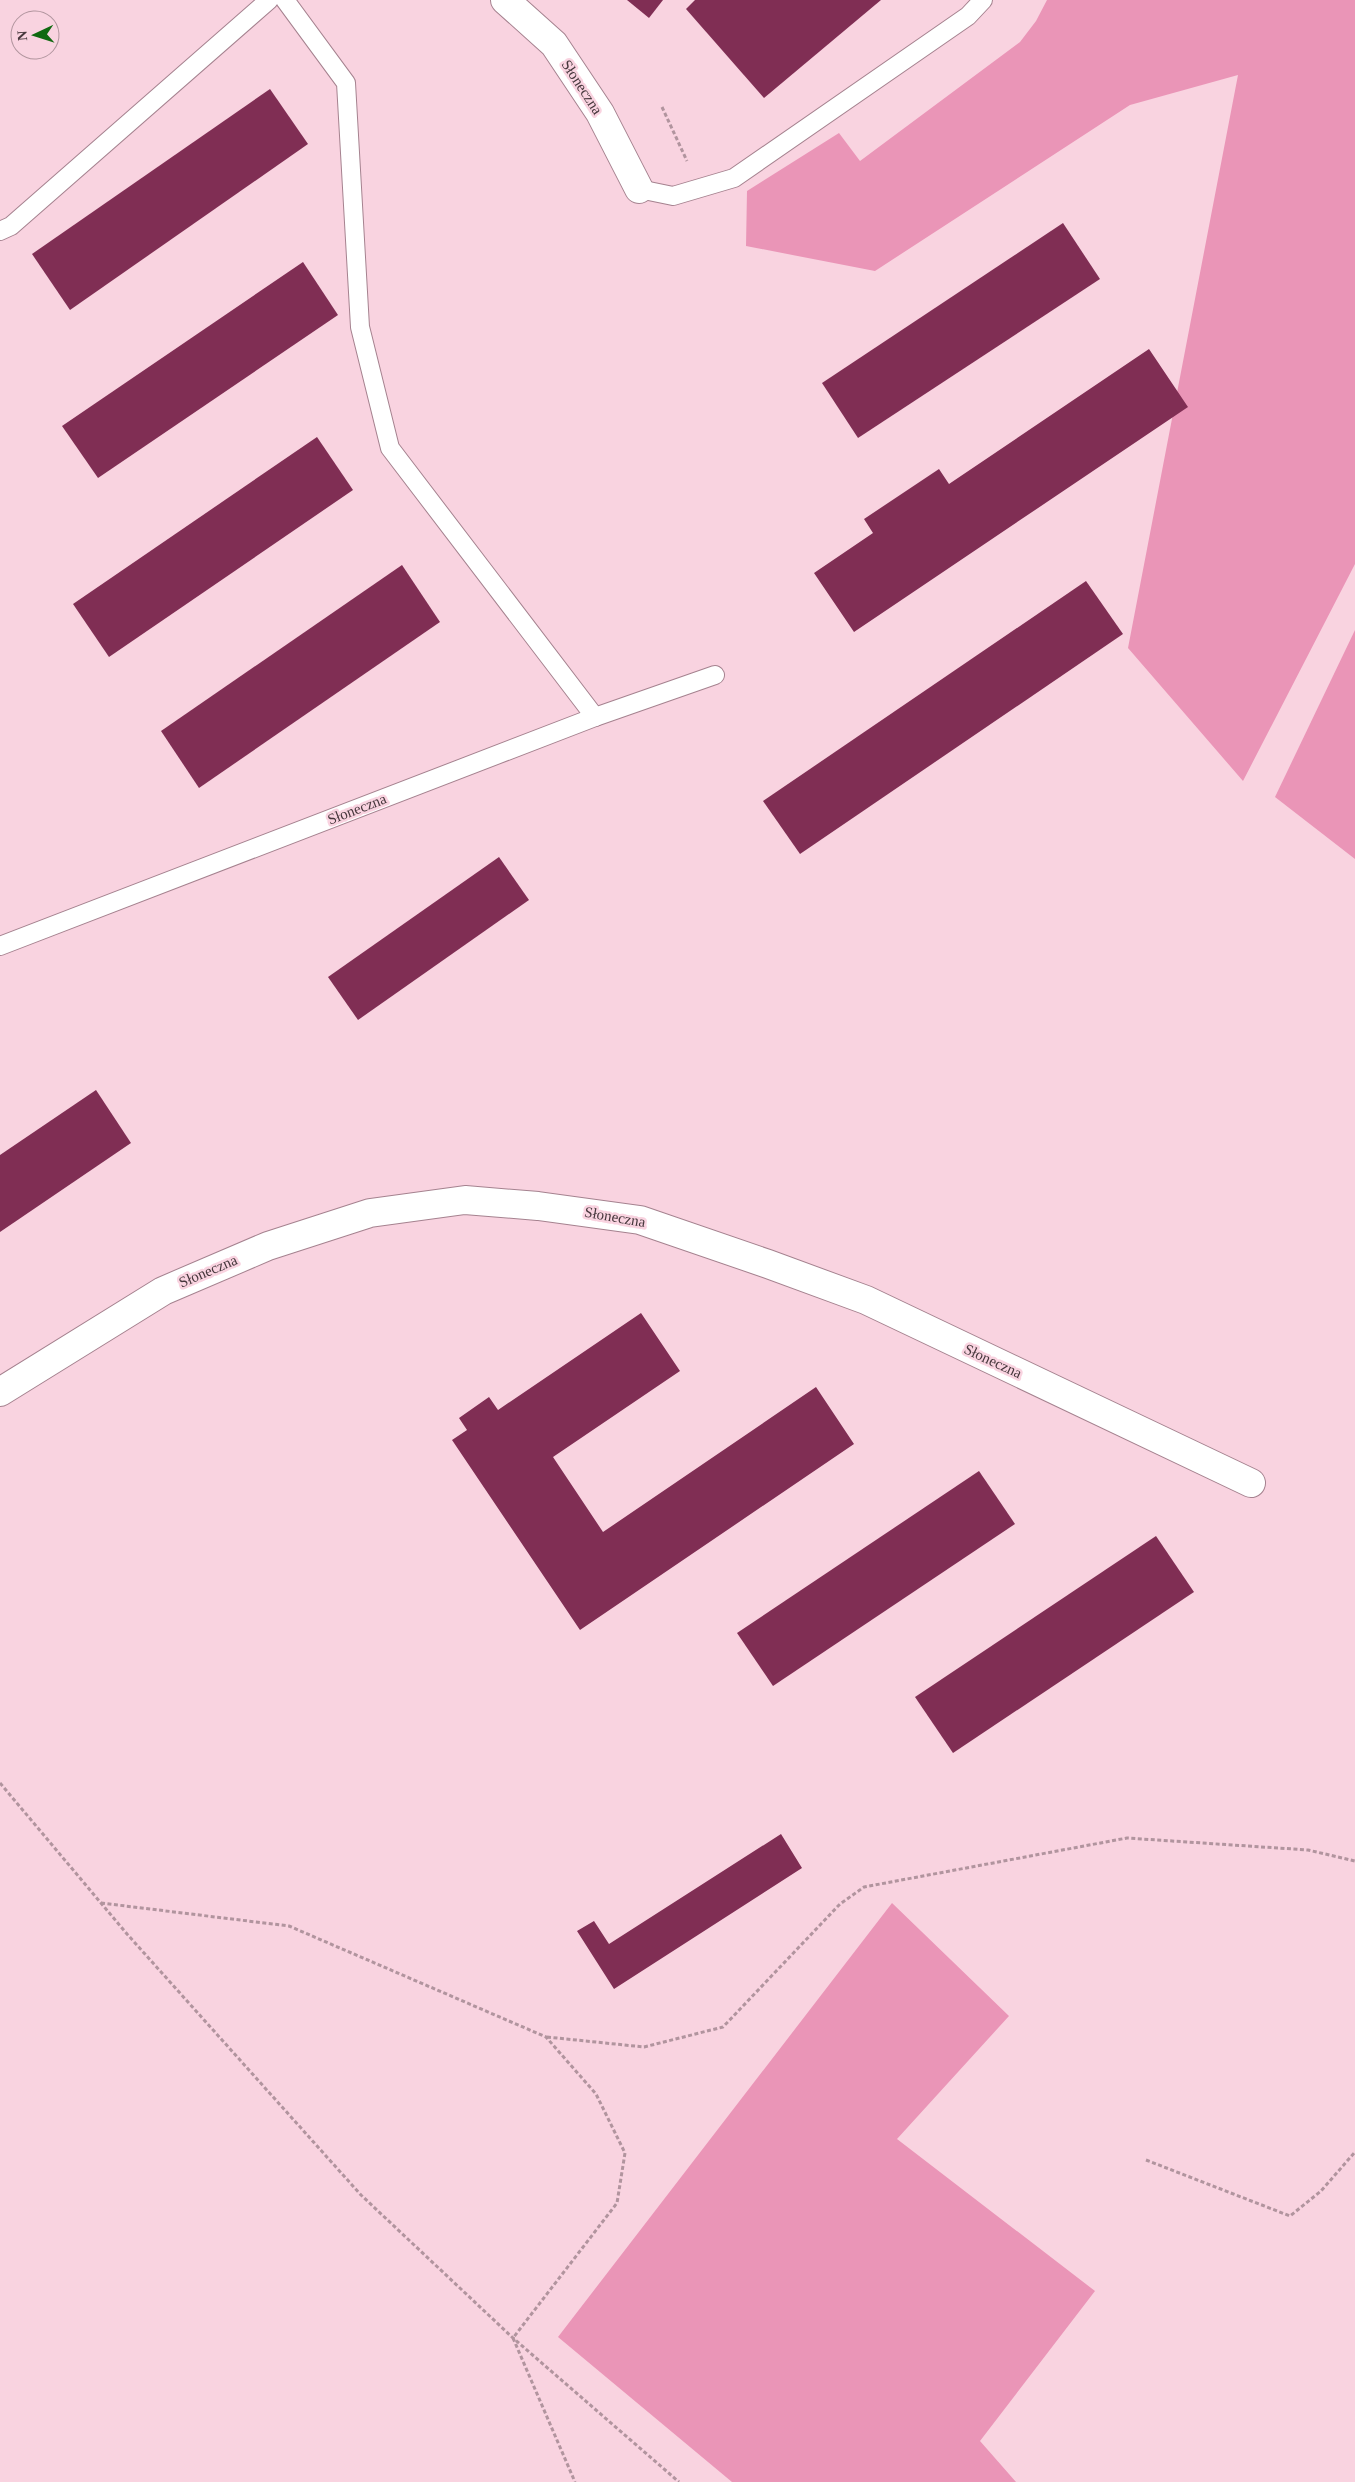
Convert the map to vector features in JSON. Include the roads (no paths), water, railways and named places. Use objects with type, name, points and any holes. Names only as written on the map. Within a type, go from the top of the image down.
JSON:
[{"type":"street","name":"Słoneczna","points":[[505,0],[554,44],[600,113],[639,189]]},
{"type":"street","name":"Słoneczna","points":[[0,1392],[162,1291],[268,1246],[370,1213],[465,1200],[538,1206],[640,1220],[768,1264],[866,1300],[1251,1483]]},
{"type":"lane","points":[[0,231],[11,226],[269,0]]},
{"type":"lane","points":[[285,0],[346,83],[360,327],[390,448],[595,717]]},
{"type":"lane","points":[[639,189],[673,196],[734,178],[968,16],[983,0]]},
{"type":"lane","name":"Słoneczna","points":[[0,946],[595,717],[715,675]]}]
